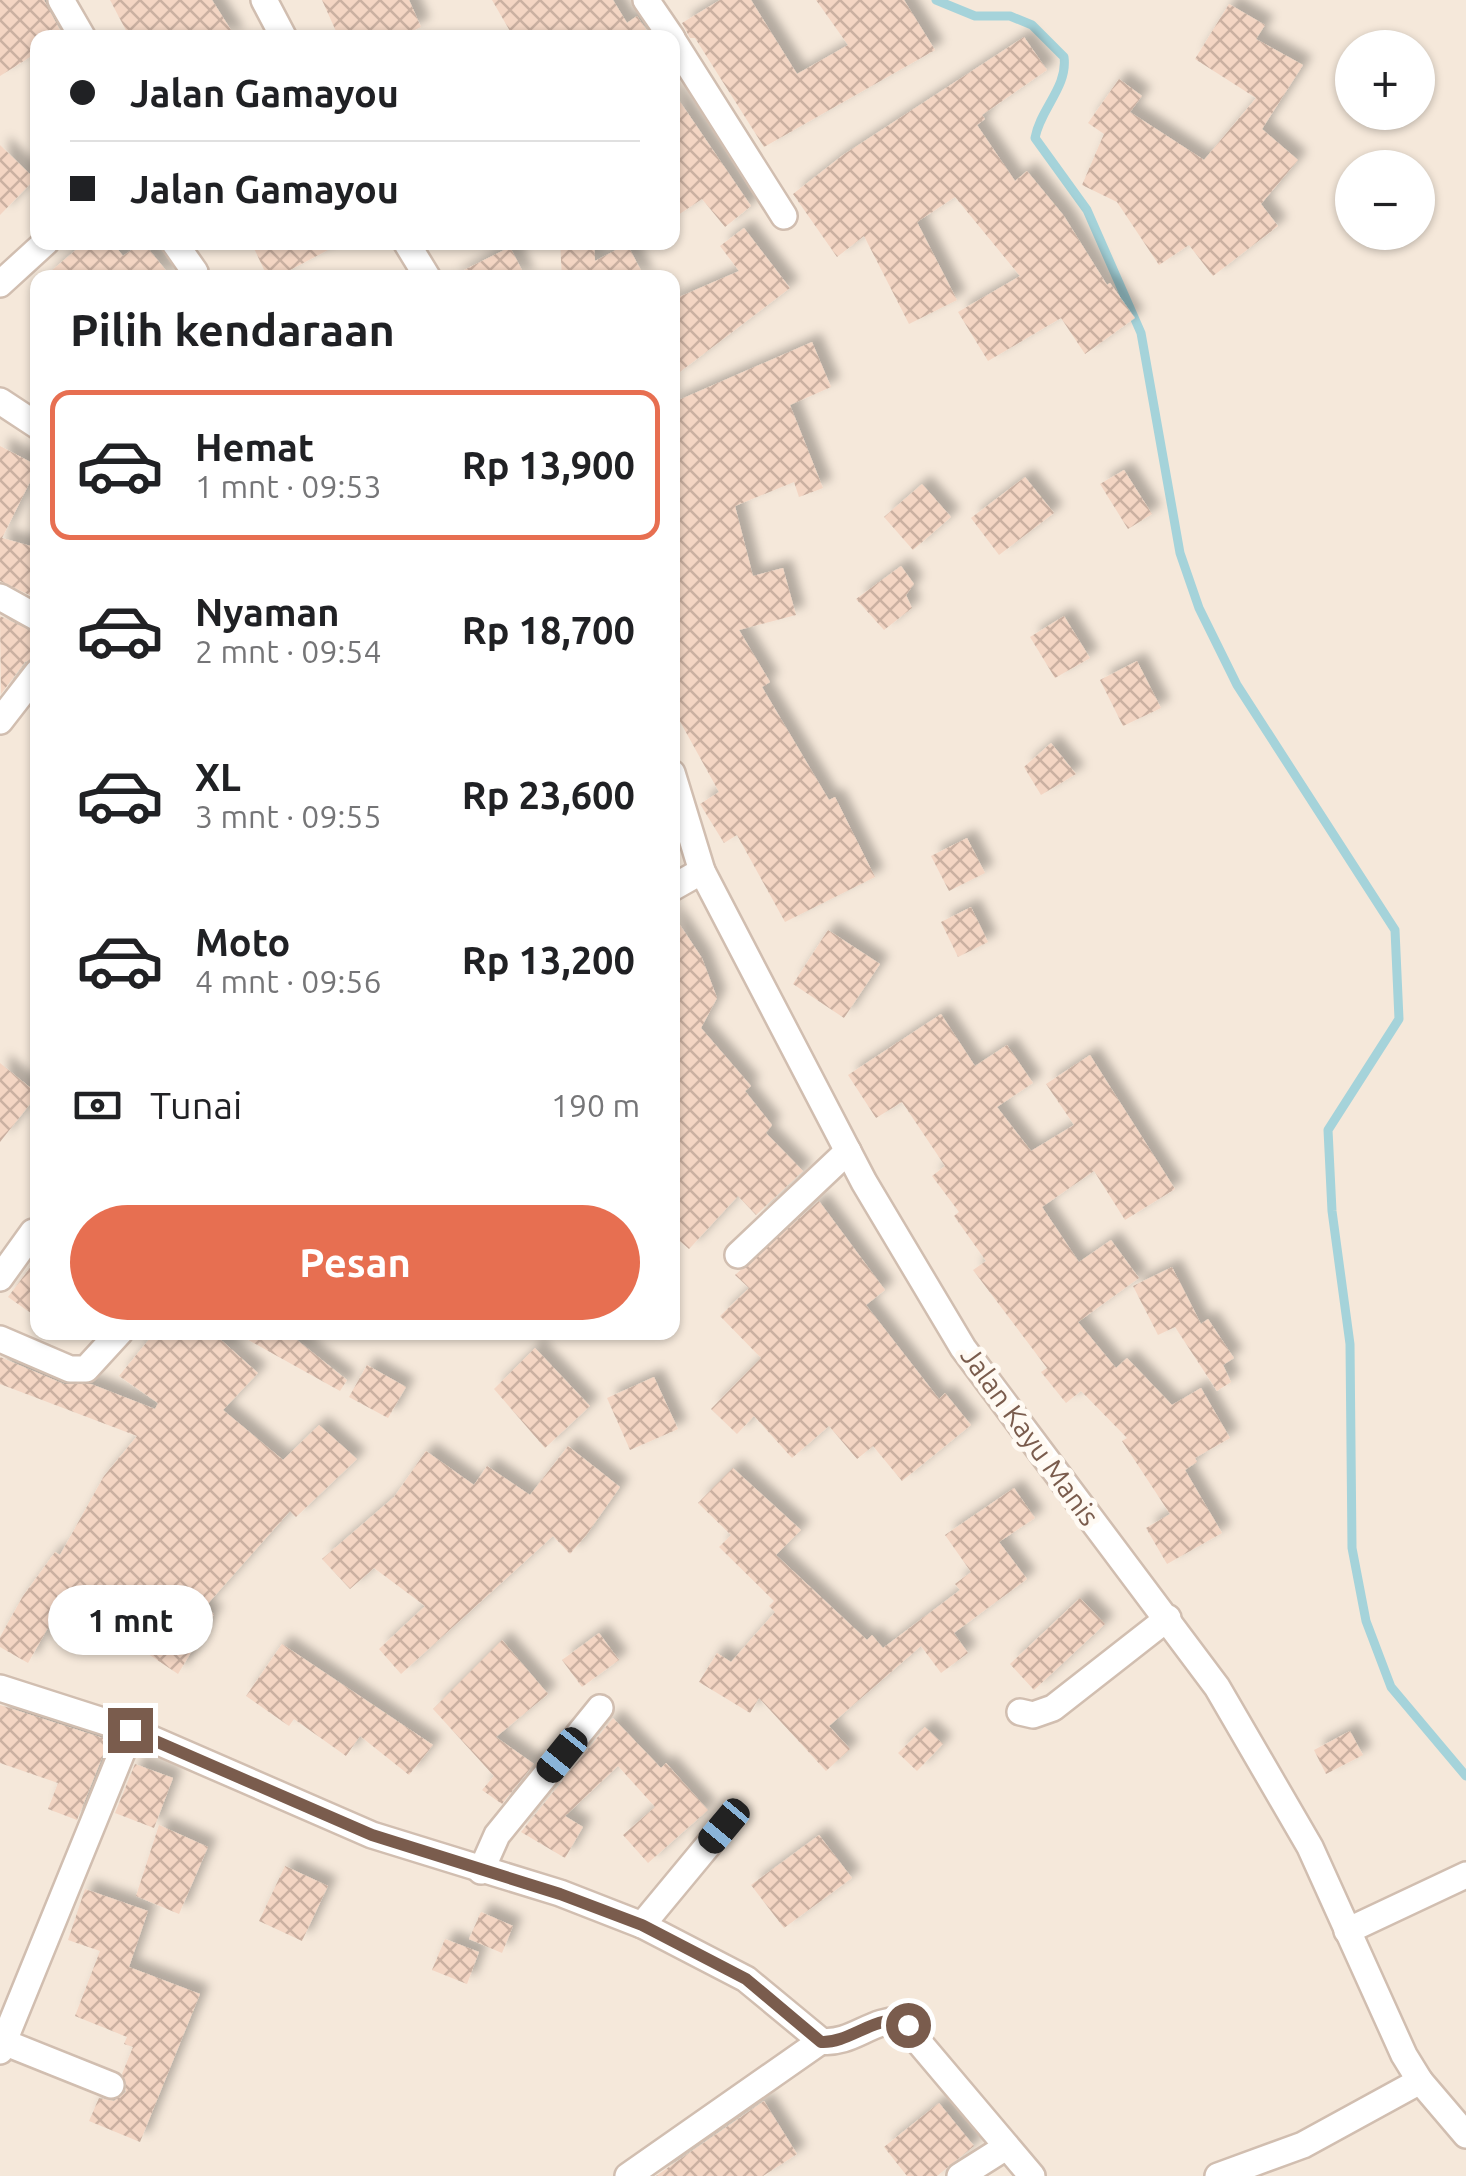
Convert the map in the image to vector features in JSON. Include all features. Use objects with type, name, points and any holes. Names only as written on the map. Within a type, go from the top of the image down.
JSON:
[{"type":"street","points":[[62,0],[79,30]]},
{"type":"street","points":[[264,0],[280,30]]},
{"type":"street","points":[[646,0],[667,30]]},
{"type":"street","points":[[680,51],[784,216]]},
{"type":"street","points":[[0,284],[37,250]]},
{"type":"street","points":[[0,401],[30,421]]},
{"type":"street","points":[[0,597],[30,614]]},
{"type":"street","points":[[0,721],[30,682]]},
{"type":"street","name":"Jalan Kayu Manis","points":[[680,799],[702,871],[848,1151],[963,1348],[1217,1687],[1310,1847],[1420,2082],[1466,2136]]},
{"type":"street","points":[[680,883],[702,871]]},
{"type":"street","points":[[738,1255],[848,1151]]},
{"type":"street","points":[[0,1278],[30,1236]]},
{"type":"street","points":[[0,1339],[70,1369],[86,1369],[113,1340]]},
{"type":"street","points":[[1020,1712],[1034,1715],[1053,1708],[1168,1618]]},
{"type":"street","points":[[0,1688],[130,1730],[372,1835],[560,1894],[642,1925],[746,1979],[821,2042]]},
{"type":"street","points":[[481,1871],[497,1835],[600,1708]]},
{"type":"street","points":[[111,2085],[3,2047],[11,2002],[130,1730]]},
{"type":"street","points":[[642,1925],[724,1826]]},
{"type":"street","points":[[1347,1931],[1466,1875]]},
{"type":"street","points":[[628,2176],[821,2042],[842,2041],[886,2020],[908,2025],[944,2076],[1032,2176]]},
{"type":"street","points":[[1218,2176],[1303,2145],[1420,2082]]},
{"type":"street","points":[[960,2176],[1006,2147]]},
{"type":"shaded area","points":[[0,0],[1466,0],[1466,2176],[0,2176]]},
{"type":"building","points":[[0,0],[44,0],[60,30],[30,30],[30,57],[0,76]]},
{"type":"building","points":[[110,0],[212,0],[231,30],[126,30]]},
{"type":"building","points":[[322,0],[409,0],[421,27],[414,30],[335,30]]},
{"type":"building","points":[[492,0],[613,0],[627,23],[637,16],[647,30],[509,30]]},
{"type":"building","points":[[720,0],[751,0],[797,74],[848,45],[816,0],[904,0],[935,50],[764,147],[682,23]]},
{"type":"building","points":[[1229,4],[1265,25],[1256,39],[1303,65],[1262,129],[1298,160],[1261,204],[1278,226],[1213,276],[1189,245],[1159,265],[1117,202],[1082,185],[1104,134],[1088,123],[1119,79],[1142,96],[1130,112],[1204,160],[1256,98],[1195,59]]},
{"type":"building","points":[[1024,37],[1047,70],[982,115],[985,119],[977,125],[1015,181],[1027,171],[1064,216],[1107,285],[1110,283],[1135,318],[1085,354],[1061,318],[988,361],[958,312],[1020,276],[955,197],[917,222],[957,300],[909,324],[864,236],[837,257],[793,194],[843,155]]},
{"type":"building","points":[[680,102],[751,206],[725,227],[702,199],[680,214]]},
{"type":"building","points":[[0,145],[30,174],[30,184],[0,215]]},
{"type":"building","points":[[744,228],[790,288],[680,372],[680,297],[739,271],[720,246]]},
{"type":"building","points":[[76,250],[118,250],[123,256],[132,250],[149,250],[166,270],[52,270]]},
{"type":"building","points":[[255,250],[328,250],[290,270],[264,270]]},
{"type":"building","points":[[512,250],[522,270],[464,270]]},
{"type":"building","points":[[560,250],[594,250],[595,261],[616,250],[630,250],[641,270],[562,270]]},
{"type":"building","points":[[812,342],[831,387],[790,405],[823,488],[799,497],[794,482],[735,506],[753,576],[783,568],[796,615],[739,630],[770,682],[762,687],[829,800],[835,797],[875,877],[785,922],[737,835],[724,843],[700,804],[719,792],[680,721],[680,400]]},
{"type":"building","points":[[0,446],[30,462],[30,482],[2,538],[30,546],[30,595],[0,581]]},
{"type":"building","points":[[1124,470],[1152,514],[1128,529],[1100,484]]},
{"type":"building","points":[[1025,477],[1054,513],[999,555],[971,518]]},
{"type":"building","points":[[922,484],[951,517],[913,550],[884,517]]},
{"type":"building","points":[[901,566],[914,584],[906,595],[912,608],[884,630],[856,599]]},
{"type":"building","points":[[0,616],[30,630],[30,660],[1,694]]},
{"type":"building","points":[[1064,616],[1090,658],[1055,678],[1030,637]]},
{"type":"building","points":[[1137,661],[1161,708],[1123,726],[1100,680]]},
{"type":"building","points":[[1051,743],[1076,774],[1041,795],[1024,767]]},
{"type":"building","points":[[967,838],[985,873],[949,891],[931,856]]},
{"type":"building","points":[[971,907],[988,942],[958,957],[941,922]]},
{"type":"building","points":[[680,925],[702,958],[717,998],[701,1028],[751,1086],[745,1091],[772,1125],[766,1133],[803,1171],[756,1215],[738,1196],[689,1249],[680,1241]]},
{"type":"building","points":[[828,930],[880,964],[844,1018],[793,984]]},
{"type":"building","points":[[941,1014],[975,1066],[1007,1045],[1033,1083],[997,1107],[1031,1151],[1074,1125],[1046,1084],[1090,1055],[1175,1189],[1125,1220],[1094,1171],[1042,1207],[1079,1262],[1111,1240],[1139,1278],[1078,1322],[1116,1368],[1127,1358],[1172,1405],[1201,1388],[1230,1438],[1195,1458],[1197,1462],[1185,1470],[1222,1533],[1167,1564],[1146,1528],[1170,1514],[1122,1441],[1127,1438],[1081,1391],[1066,1403],[1041,1372],[1047,1368],[973,1270],[986,1261],[954,1216],[959,1212],[932,1176],[945,1166],[902,1102],[876,1118],[848,1075]]},
{"type":"building","points":[[0,1063],[30,1087],[30,1104],[0,1142]]},
{"type":"building","points":[[819,1201],[885,1290],[866,1305],[939,1399],[945,1393],[971,1425],[902,1481],[873,1446],[857,1459],[829,1426],[792,1458],[754,1416],[737,1434],[711,1409],[761,1358],[720,1316],[749,1288],[735,1275]]},
{"type":"building","points":[[1172,1267],[1201,1324],[1208,1319],[1234,1358],[1223,1365],[1231,1382],[1217,1391],[1175,1327],[1158,1335],[1133,1286]]},
{"type":"building","points":[[30,1268],[30,1312],[8,1297]]},
{"type":"building","points":[[148,1340],[221,1340],[258,1373],[223,1410],[283,1460],[319,1425],[357,1459],[296,1517],[290,1511],[204,1608],[214,1614],[178,1674],[65,1598],[28,1663],[0,1647],[0,1637],[23,1596],[55,1552],[60,1555],[104,1476],[137,1436],[0,1384],[0,1357],[64,1384],[91,1384],[155,1409],[158,1403],[119,1376]]},
{"type":"building","points":[[248,1340],[297,1340],[347,1380],[340,1391]]},
{"type":"building","points":[[535,1348],[590,1406],[545,1448],[494,1389]]},
{"type":"building","points":[[367,1365],[406,1387],[388,1418],[349,1397]]},
{"type":"building","points":[[654,1377],[678,1429],[630,1450],[607,1398]]},
{"type":"building","points":[[568,1446],[620,1487],[587,1534],[570,1554],[553,1536],[401,1674],[379,1649],[425,1606],[374,1568],[350,1589],[322,1559],[394,1497],[426,1451],[474,1485],[487,1466],[530,1495]]},
{"type":"building","points":[[733,1468],[801,1530],[776,1555],[867,1640],[872,1635],[883,1648],[960,1590],[955,1584],[971,1572],[945,1535],[1014,1488],[1035,1518],[999,1542],[1027,1579],[954,1633],[968,1653],[941,1673],[921,1646],[829,1726],[850,1749],[826,1771],[759,1698],[750,1713],[699,1682],[717,1653],[731,1662],[775,1612],[769,1606],[774,1601],[719,1547],[731,1535],[698,1503]]},
{"type":"building","points":[[1080,1598],[1105,1624],[1034,1690],[1010,1664]]},
{"type":"building","points":[[599,1633],[619,1660],[582,1687],[562,1660]]},
{"type":"building","points":[[502,1640],[548,1694],[496,1737],[534,1764],[502,1804],[482,1790],[494,1776],[433,1709]]},
{"type":"building","points":[[282,1644],[433,1745],[409,1775],[360,1736],[346,1756],[294,1719],[289,1726],[246,1696]]},
{"type":"building","points":[[0,1705],[109,1740],[77,1820],[48,1809],[58,1783],[0,1763]]},
{"type":"building","points":[[613,1718],[661,1768],[666,1763],[708,1810],[648,1863],[623,1835],[655,1807],[618,1766],[565,1816],[583,1827],[565,1858],[521,1832]]},
{"type":"building","points":[[925,1727],[943,1744],[917,1771],[898,1753]]},
{"type":"building","points":[[1350,1731],[1363,1755],[1326,1774],[1314,1750]]},
{"type":"building","points":[[135,1764],[173,1778],[154,1828],[115,1813]]},
{"type":"building","points":[[159,1825],[208,1847],[179,1914],[136,1896]]},
{"type":"building","points":[[819,1835],[852,1878],[784,1928],[751,1885]]},
{"type":"building","points":[[285,1866],[328,1886],[302,1941],[259,1921]]},
{"type":"building","points":[[85,1889],[148,1911],[129,1967],[200,1994],[140,2142],[89,2121],[99,2098],[114,2101],[126,2092],[122,2074],[133,2047],[124,2044],[127,2037],[75,2016],[100,1951],[68,1940]]},
{"type":"building","points":[[481,1912],[513,1926],[502,1953],[469,1939]]},
{"type":"building","points":[[445,1939],[479,1952],[467,1984],[432,1970]]},
{"type":"building","points":[[764,2101],[797,2154],[763,2176],[656,2176]]},
{"type":"building","points":[[939,2103],[974,2146],[937,2176],[907,2176],[884,2147]]},
{"type":"waterway","points":[[936,0],[975,16],[1010,16],[1032,25],[1064,57],[1062,78],[1035,138],[1087,210],[1141,333],[1180,553],[1199,608],[1237,685],[1395,930],[1399,1019],[1328,1130],[1332,1211],[1350,1344],[1352,1548],[1366,1621],[1391,1687],[1466,1776]]},
{"type":"route","points":[[130,1730],[372,1835],[560,1894],[642,1925],[746,1979],[771,1996],[821,2042],[854,2037],[886,2020],[908,2025]]}]
